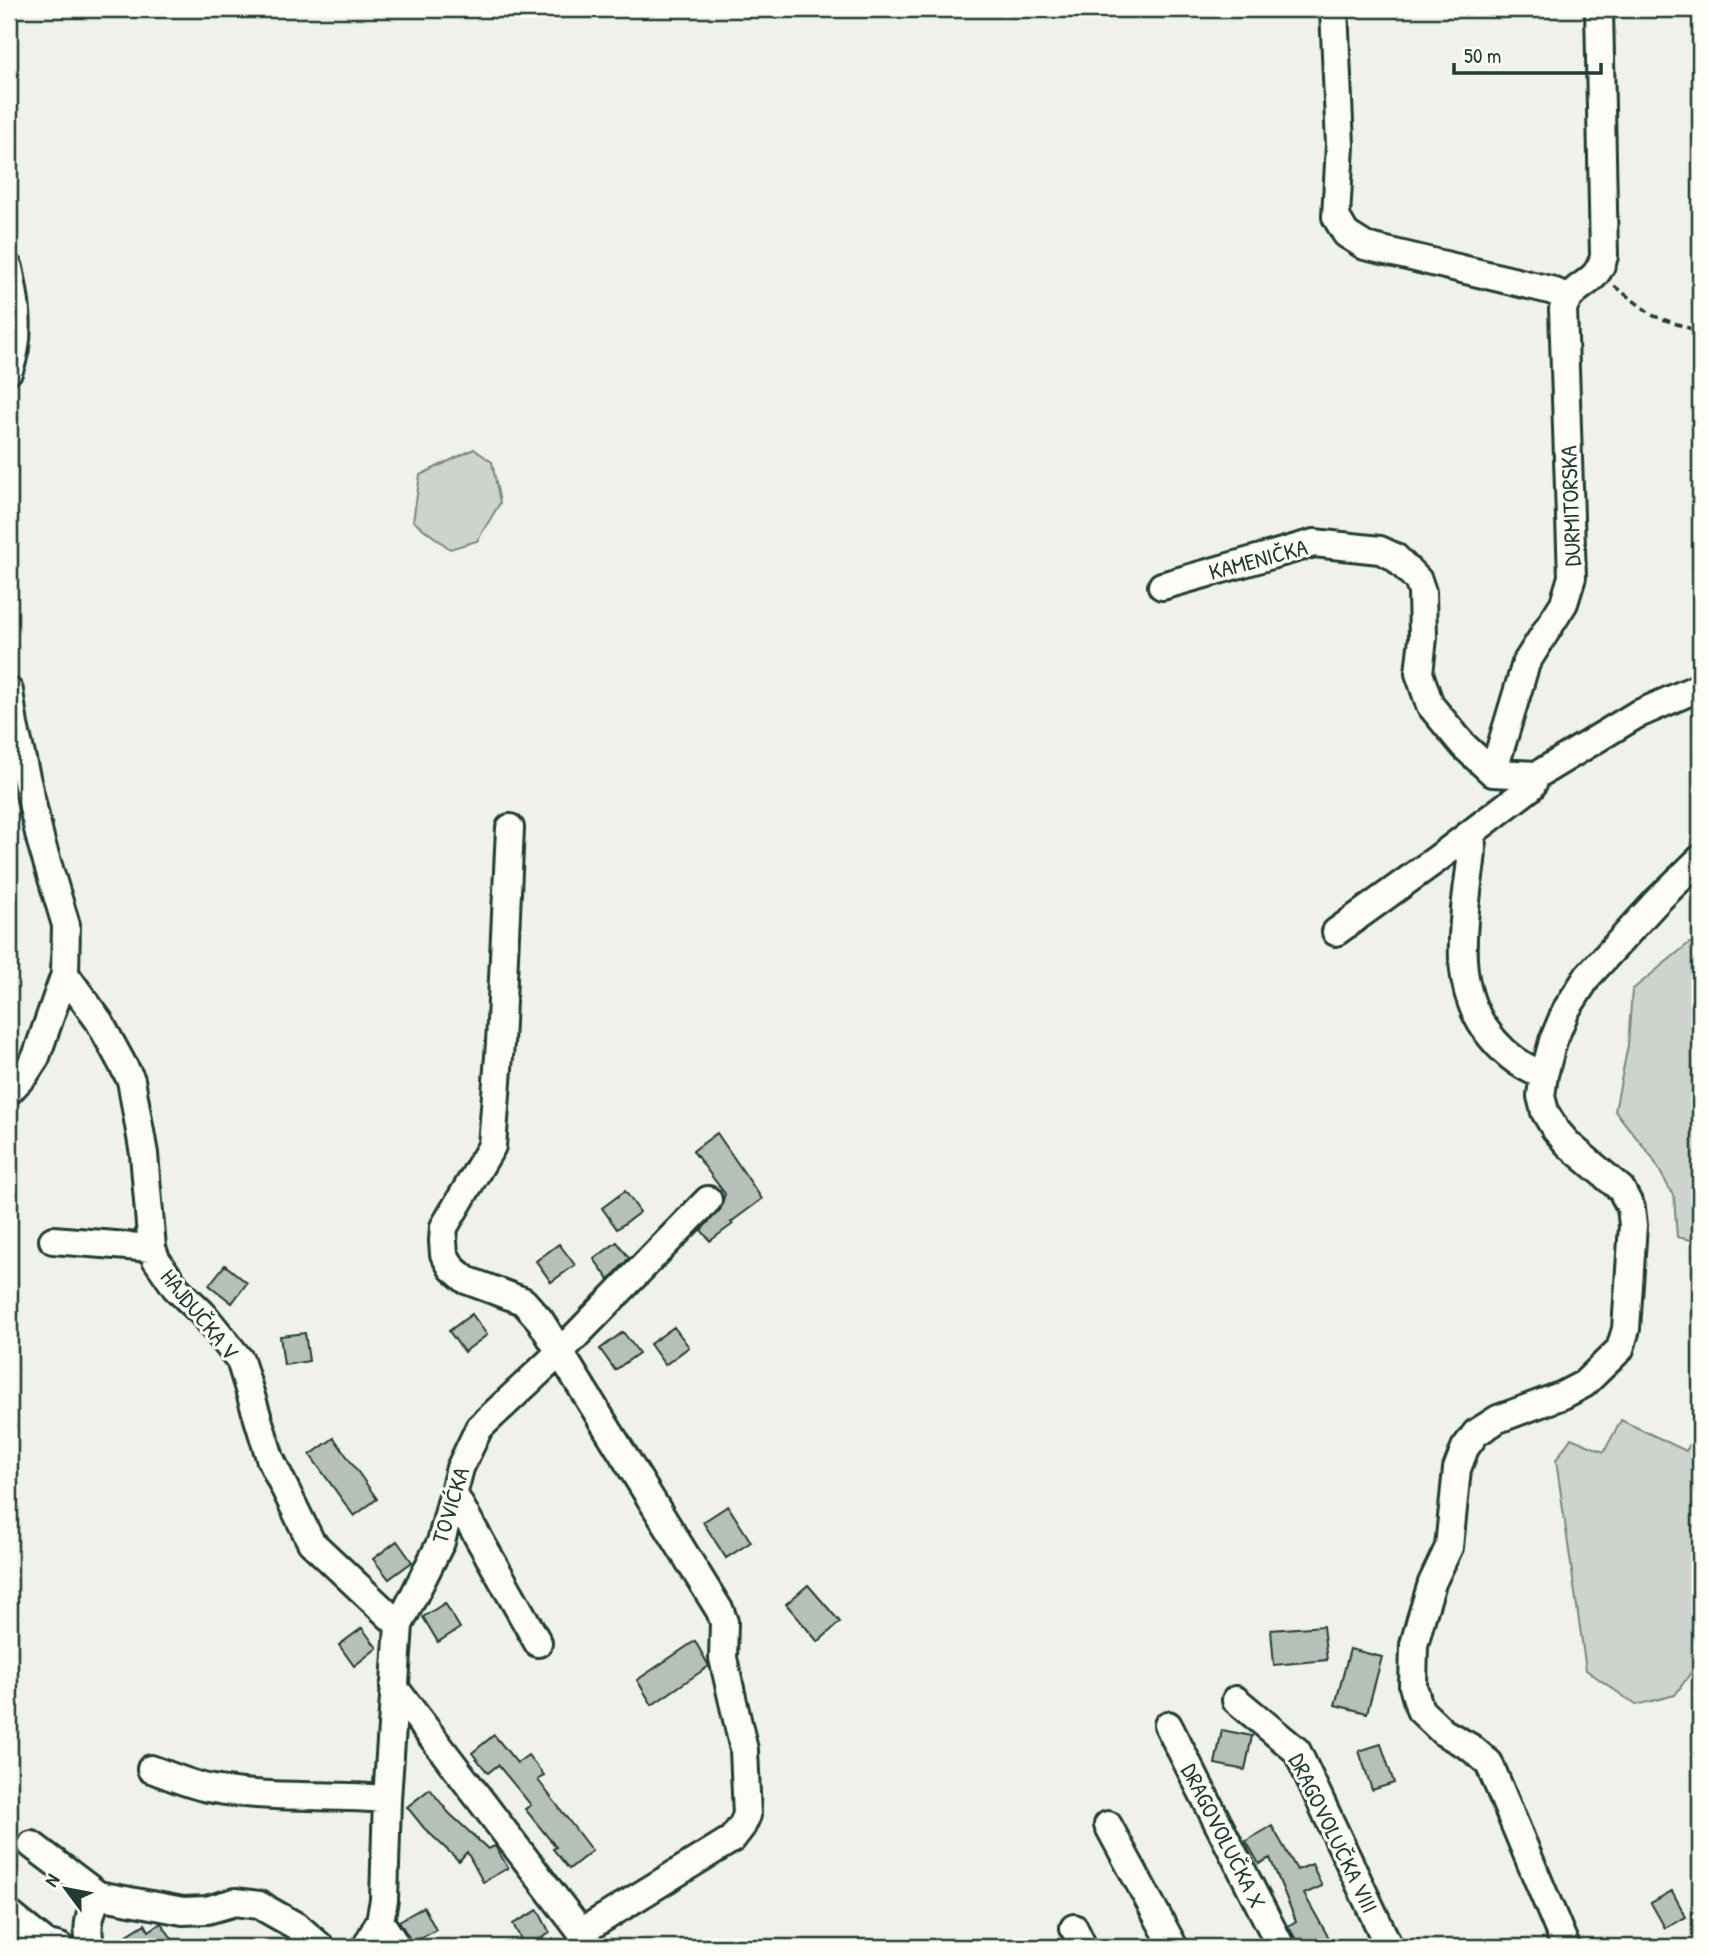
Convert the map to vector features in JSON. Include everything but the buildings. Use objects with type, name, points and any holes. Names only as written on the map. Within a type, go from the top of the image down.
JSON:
[{"type":"street","points":[[1334,9],[1340,145],[1336,217],[1346,234],[1365,246],[1540,287],[1567,297],[1597,273],[1604,256],[1598,9]]},
{"type":"street","points":[[9,268],[18,309],[9,370]]},
{"type":"street","name":"DURMITORSKA","points":[[1493,773],[1526,663],[1564,603],[1572,577],[1563,309],[1567,297]]},
{"type":"street","name":"KAMENIČKA","points":[[1162,586],[1314,543],[1380,550],[1395,557],[1418,580],[1422,592],[1423,638],[1419,673],[1430,705],[1464,746],[1493,773]]},
{"type":"street","points":[[1336,932],[1531,787],[1537,775],[1636,715],[1700,687]]},
{"type":"street","points":[[9,691],[14,725],[41,842],[66,925],[65,974],[36,1056],[25,1074],[9,1091]]},
{"type":"street","points":[[1493,773],[1537,775]]},
{"type":"street","points":[[394,1686],[582,1940],[726,1843],[742,1826],[747,1815],[744,1750],[723,1658],[724,1622],[720,1611],[540,1320],[523,1301],[466,1280],[452,1268],[444,1254],[444,1227],[492,1146],[500,1043],[510,828]]},
{"type":"street","points":[[1471,833],[1473,848],[1466,895],[1462,956],[1466,989],[1480,1021],[1500,1048],[1525,1067],[1544,1075]]},
{"type":"street","points":[[1566,1947],[1489,1763],[1470,1747],[1443,1732],[1420,1710],[1413,1686],[1414,1645],[1432,1583],[1449,1547],[1457,1469],[1465,1448],[1476,1433],[1498,1419],[1563,1395],[1584,1384],[1620,1349],[1626,1329],[1633,1225],[1631,1208],[1621,1189],[1569,1145],[1555,1129],[1545,1112],[1541,1096],[1544,1075],[1553,1041],[1566,1010],[1588,976],[1700,859]]},
{"type":"street","name":"HAJDUČKA V","points":[[65,974],[99,1021],[131,1080],[144,1154],[152,1248],[156,1259],[176,1288],[202,1313],[240,1360],[270,1458],[311,1542],[399,1625]]},
{"type":"street","name":"TOVIĆKA","points":[[366,1947],[380,1921],[384,1900],[387,1799],[399,1625],[441,1542],[460,1468],[479,1428],[559,1353],[708,1200]]},
{"type":"street","points":[[53,1240],[152,1248]]},
{"type":"street","points":[[453,1493],[538,1643]]},
{"type":"street","name":"DRAGOVOLUČKA VIII","points":[[1236,1700],[1297,1751],[1389,1947]]},
{"type":"street","name":"DRAGOVOLUČKA X","points":[[1168,1725],[1281,1947]]},
{"type":"street","points":[[151,1769],[210,1789],[251,1794],[343,1795],[387,1799]]},
{"type":"street","points":[[1108,1825],[1174,1947]]},
{"type":"street","points":[[32,1845],[98,1895],[183,1911],[207,1910],[235,1902],[259,1905],[298,1927],[321,1947]]},
{"type":"street","points":[[91,1947],[88,1938],[89,1917],[98,1895]]},
{"type":"street","points":[[9,1914],[45,1943],[60,1947]]},
{"type":"street","points":[[380,1921],[397,1947]]},
{"type":"path","points":[[1597,273],[1654,316],[1700,332]]},
{"type":"shaded area","points":[[474,449],[492,462],[500,503],[477,541],[450,549],[413,521],[420,475]]},
{"type":"shaded area","points":[[1689,943],[1700,946],[1700,1242],[1677,1237],[1674,1197],[1652,1157],[1615,1111],[1628,1045],[1632,990]]},
{"type":"shaded area","points":[[1621,1420],[1686,1451],[1700,1427],[1700,1621],[1694,1668],[1675,1695],[1636,1705],[1586,1670],[1556,1460],[1571,1438],[1604,1452]]}]
